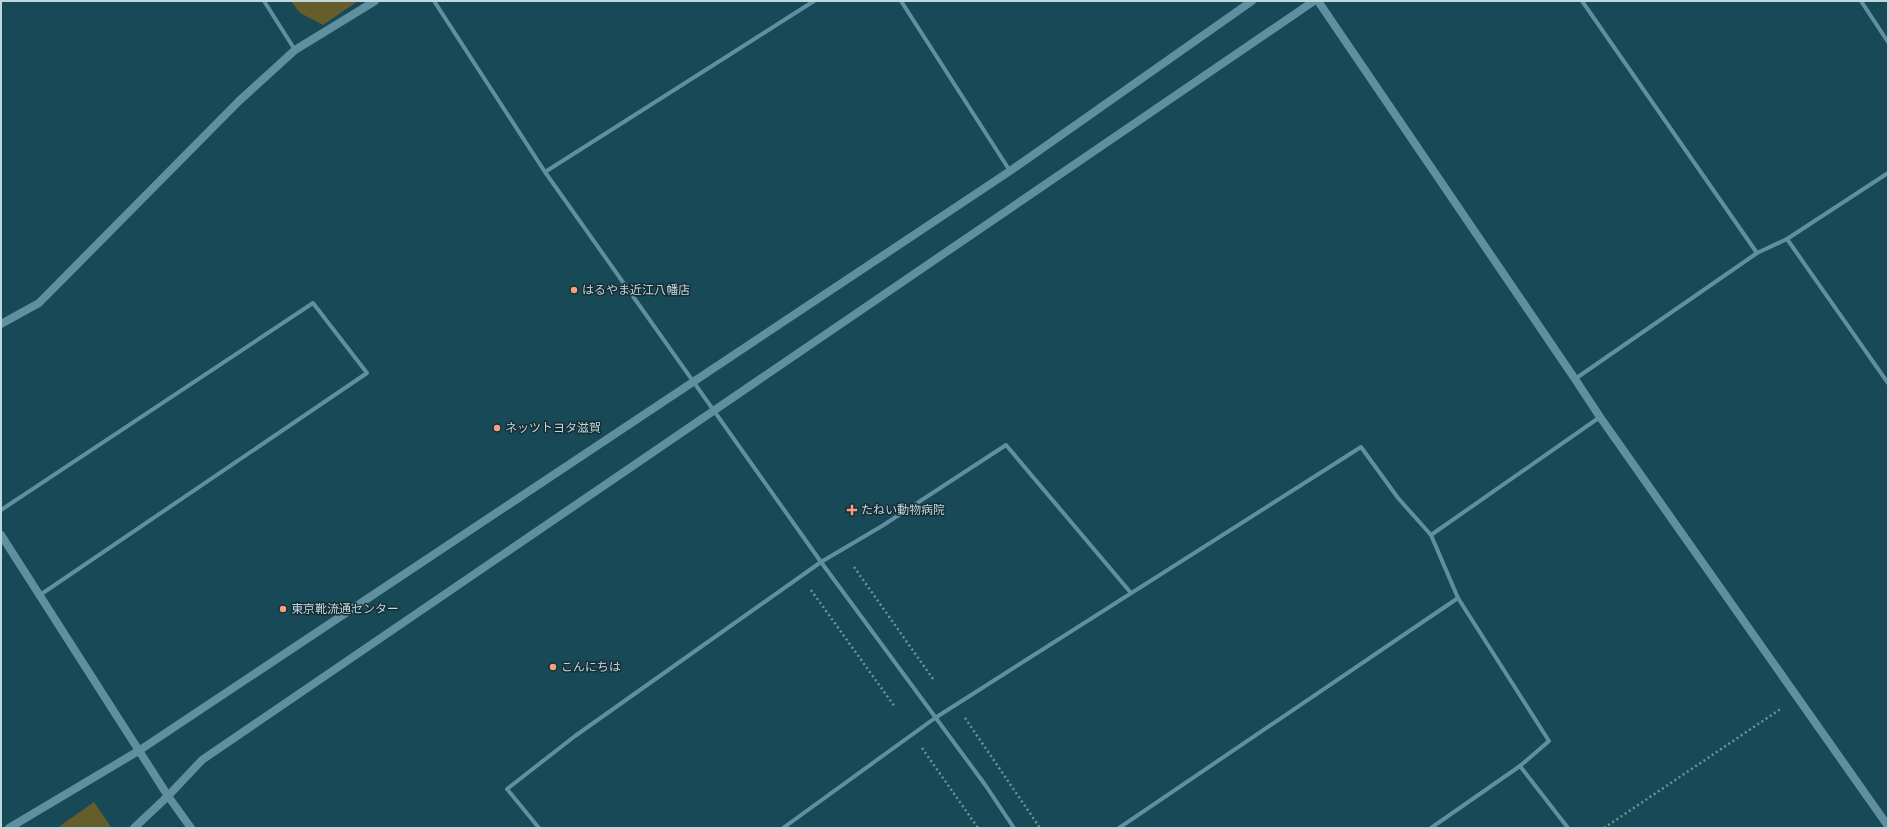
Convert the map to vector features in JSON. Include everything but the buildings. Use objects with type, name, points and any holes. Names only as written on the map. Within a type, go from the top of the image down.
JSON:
[{"type":"street","points":[[264,1],[295,50]]},
{"type":"street","points":[[1,324],[39,304],[239,101],[295,50],[375,1]]},
{"type":"street","points":[[434,1],[545,172],[821,562],[986,786],[1014,828]]},
{"type":"street","points":[[545,172],[814,1]]},
{"type":"street","points":[[901,1],[1010,171]]},
{"type":"street","points":[[9,828],[140,750],[692,381],[1010,171],[1252,1]]},
{"type":"street","points":[[134,828],[168,796],[202,760],[1314,1]]},
{"type":"street","points":[[1318,1],[1600,417],[1888,826]]},
{"type":"street","points":[[1582,1],[1757,254]]},
{"type":"street","points":[[1860,1],[1888,42]]},
{"type":"street","points":[[1575,379],[1757,254],[1787,238],[1888,173]]},
{"type":"street","points":[[1787,238],[1888,383]]},
{"type":"street","points":[[1,510],[313,302],[367,373],[40,595]]},
{"type":"street","points":[[1431,535],[1600,417]]},
{"type":"street","points":[[539,828],[507,789],[575,736],[821,562],[882,526],[1006,444],[1131,593]]},
{"type":"street","points":[[783,828],[935,718],[1360,447],[1398,498],[1431,535],[1458,598],[1548,741],[1520,766],[1431,828]]},
{"type":"street","points":[[1,535],[140,750],[168,796],[191,828]]},
{"type":"street","points":[[1118,828],[1458,598]]},
{"type":"street","points":[[1520,766],[1568,828]]},
{"type":"path","points":[[854,567],[933,680]]},
{"type":"path","points":[[811,589],[895,706]]},
{"type":"path","points":[[1604,828],[1789,703]]},
{"type":"path","points":[[963,716],[1040,828]]},
{"type":"path","points":[[920,744],[978,828]]},
{"type":"shaded area","points":[[291,1],[358,1],[323,25],[300,13]]},
{"type":"shaded area","points":[[94,802],[111,827],[57,828]]},
{"type":"place","name":"はるやま近江八幡店","points":[[574,290]]},
{"type":"place","name":"ネッツトヨタ滋賀","points":[[497,428]]},
{"type":"place","name":"たねい動物病院","points":[[852,510]]},
{"type":"place","name":"東京靴流通センター","points":[[283,609]]},
{"type":"place","name":"こんにちは","points":[[553,667]]}]
